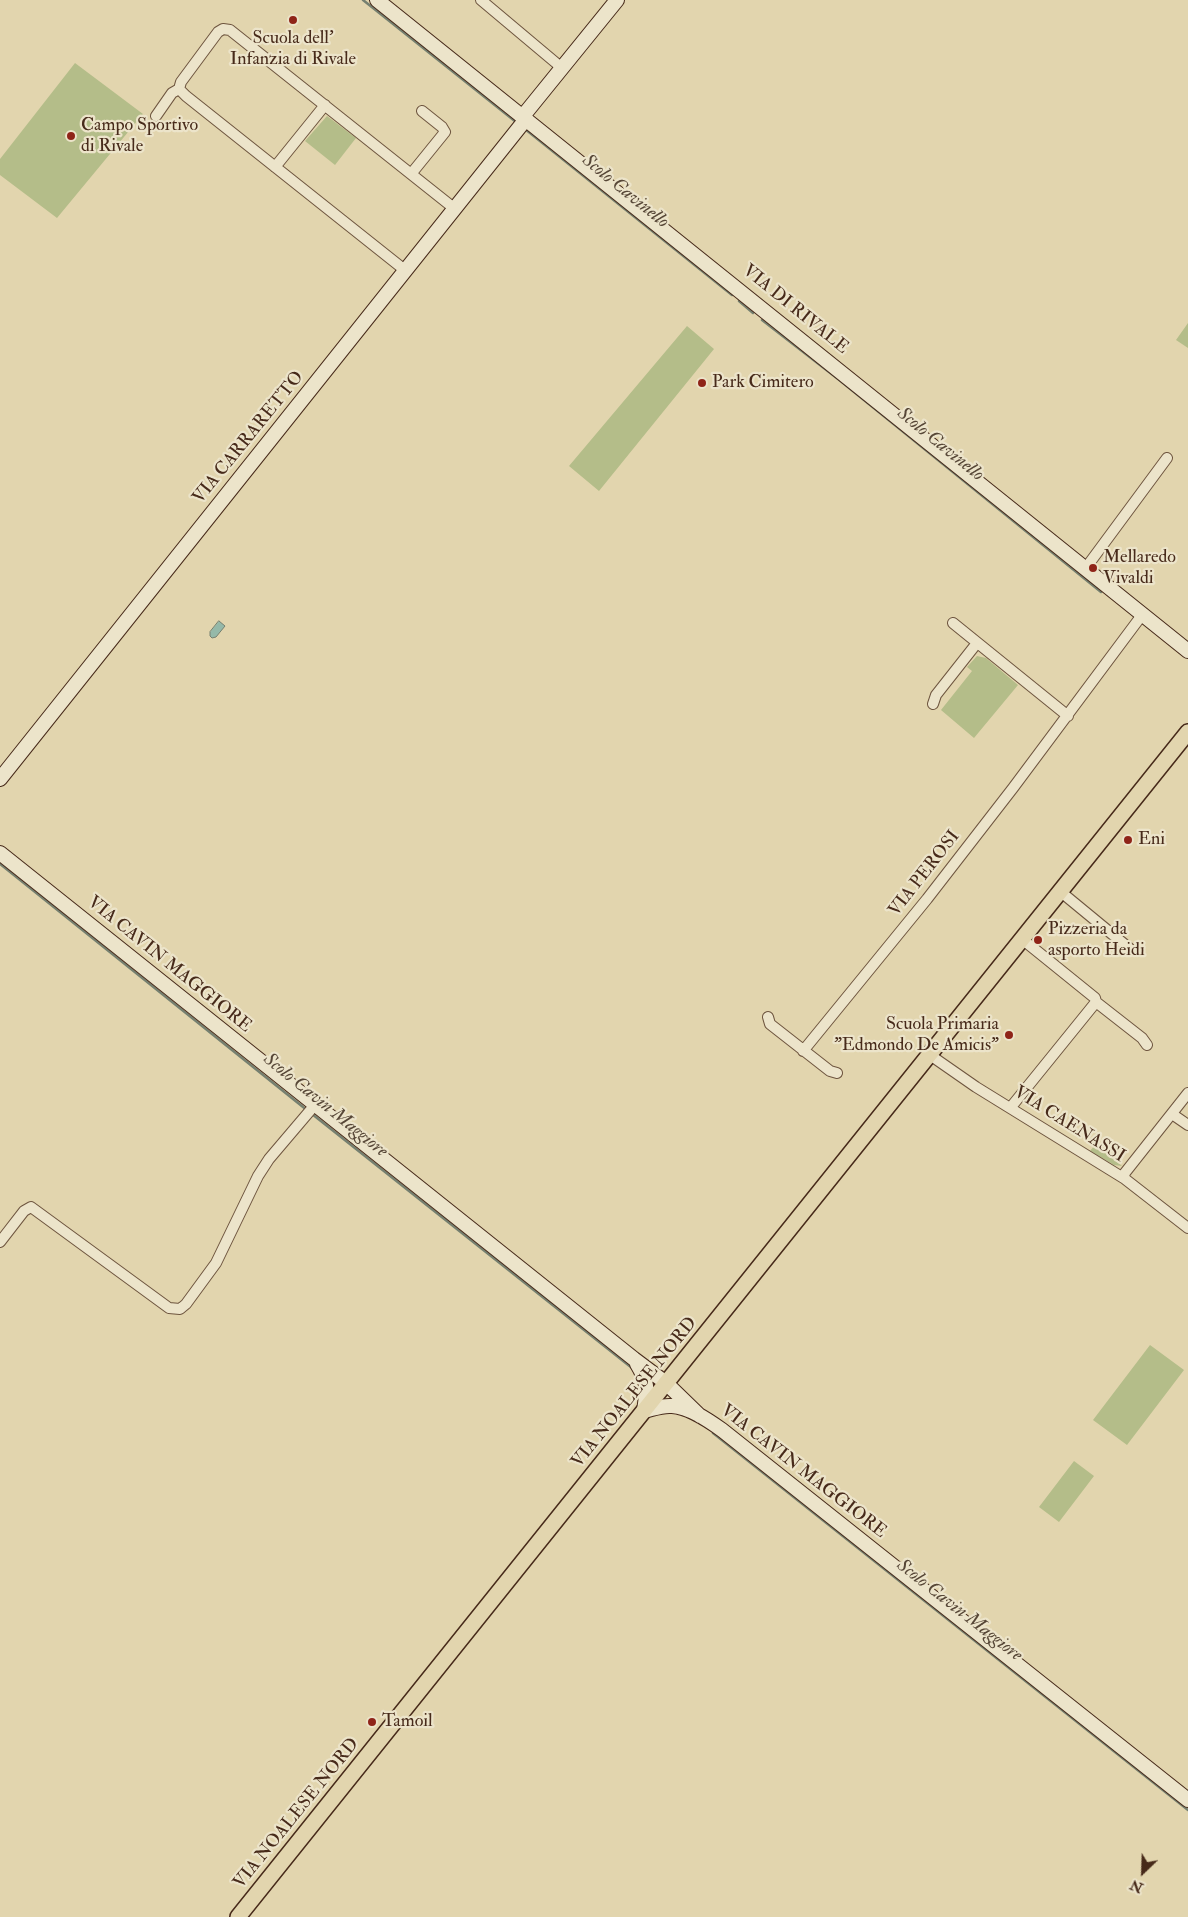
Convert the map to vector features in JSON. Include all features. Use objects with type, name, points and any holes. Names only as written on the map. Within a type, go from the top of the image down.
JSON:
[{"type":"main road","name":"VIA NOALESE NORD","points":[[238,1917],[1188,732]]},
{"type":"street","name":"VIA DI RIVALE","points":[[377,0],[1188,651]]},
{"type":"street","points":[[481,0],[562,68]]},
{"type":"street","name":"VIA CARRARETTO","points":[[0,780],[406,271],[562,68],[617,0]]},
{"type":"street","points":[[156,116],[172,93],[179,89],[181,82],[216,35],[221,30],[226,29],[234,32],[455,209]]},
{"type":"street","points":[[179,89],[275,168],[406,271]]},
{"type":"street","points":[[275,168],[325,105]]},
{"type":"street","points":[[411,174],[445,132],[442,127],[422,111]]},
{"type":"street","points":[[1085,569],[1167,458]]},
{"type":"street","name":"VIA PEROSI","points":[[803,1051],[933,891],[1068,716],[1142,615]]},
{"type":"street","points":[[952,623],[1068,716]]},
{"type":"street","points":[[933,704],[936,695],[977,643]]},
{"type":"street","name":"VIA CAVIN MAGGIORE","points":[[0,853],[310,1110],[634,1359],[700,1416],[722,1430],[1188,1800]]},
{"type":"street","points":[[1061,892],[1129,948]]},
{"type":"street","points":[[1022,940],[1095,998],[1096,1002],[1142,1038],[1146,1045]]},
{"type":"street","points":[[1011,1107],[1096,1002]]},
{"type":"street","points":[[768,1017],[770,1024],[803,1051],[830,1071],[837,1072]]},
{"type":"street","name":"VIA CAENASSI","points":[[930,1055],[976,1087],[1125,1179],[1188,1227]]},
{"type":"street","points":[[1125,1179],[1124,1174],[1188,1094]]},
{"type":"street","points":[[0,1242],[24,1211],[30,1207],[169,1308],[180,1309],[191,1298],[216,1263],[248,1196],[269,1159],[310,1110]]},
{"type":"street","points":[[1172,1114],[1188,1125]]},
{"type":"street","name":"VIA CAVIN MAGGIORE","points":[[634,1359],[646,1378],[664,1386]]},
{"type":"street","points":[[644,1411],[647,1388],[646,1378]]},
{"type":"street","name":"VIA CAVIN MAGGIORE","points":[[664,1386],[665,1396],[674,1406]]},
{"type":"street","name":"VIA CAVIN MAGGIORE","points":[[644,1411],[663,1406],[674,1406],[700,1416]]},
{"type":"green space","name":"Campo Sportivo di Rivale","points":[[75,63],[143,114],[57,218],[0,175],[0,159]]},
{"type":"green space","points":[[327,116],[356,138],[335,165],[305,141]]},
{"type":"green space","points":[[1188,323],[1188,348],[1176,340]]},
{"type":"green space","points":[[687,326],[714,349],[599,491],[569,466]]},
{"type":"green space","points":[[977,656],[986,658],[1018,685],[974,738],[941,710],[972,671],[967,667]]},
{"type":"green space","points":[[1095,1145],[1122,1166],[1114,1165],[1090,1151]]},
{"type":"green space","points":[[1150,1345],[1184,1370],[1127,1445],[1093,1420]]},
{"type":"green space","points":[[1074,1461],[1094,1476],[1059,1522],[1039,1507]]},
{"type":"shaded area","points":[[219,621],[225,626],[216,637],[212,638],[210,632]]},
{"type":"waterway","name":"Scolo Cavinello","points":[[363,0],[516,122]]},
{"type":"waterway","name":"Scolo Cavinello","points":[[525,129],[732,295]]},
{"type":"waterway","name":"Scolo Cavinello","points":[[739,301],[753,313]]},
{"type":"waterway","name":"Scolo Cavinello","points":[[762,320],[838,379],[1101,592]]},
{"type":"waterway","name":"Scolo Cavin Maggiore","points":[[0,864],[308,1111]]},
{"type":"waterway","name":"Scolo Cavin Maggiore","points":[[312,1114],[632,1368]]},
{"type":"waterway","name":"Scolo Cavin Maggiore","points":[[713,1433],[1188,1810]]},
{"type":"place","name":"Scuola dell' Infanzia di Rivale","points":[[293,20]]},
{"type":"place","name":"Campo Sportivo di Rivale","points":[[71,136]]},
{"type":"place","name":"Park Cimitero","points":[[702,383]]},
{"type":"place","name":"Mellaredo Vivaldi","points":[[1093,568]]},
{"type":"place","name":"Eni","points":[[1128,840]]},
{"type":"place","name":"Pizzeria da asporto Heidi","points":[[1038,940]]},
{"type":"place","name":"Scuola Primaria \"Edmondo De Amicis\"","points":[[1009,1035]]},
{"type":"place","name":"Tamoil","points":[[372,1722]]}]
